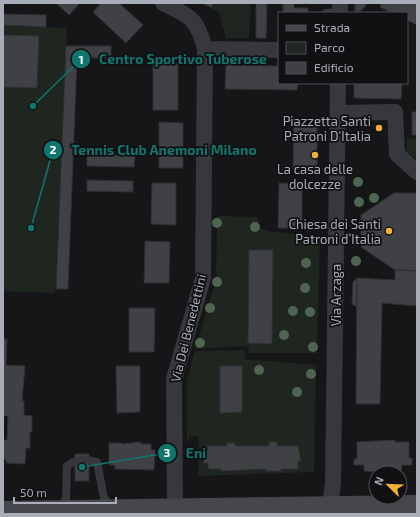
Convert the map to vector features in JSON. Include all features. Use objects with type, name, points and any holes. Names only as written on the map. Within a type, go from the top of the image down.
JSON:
[{"type":"street","name":"Via Dei Benedettini","points":[[163,3],[189,16],[195,22],[200,30],[205,49],[203,278],[174,379],[175,510]]},
{"type":"street","points":[[205,49],[278,50]]},
{"type":"street","name":"Via Arzaga","points":[[330,510],[333,482],[338,84]]},
{"type":"street","points":[[338,113],[395,112],[397,154],[417,172]]},
{"type":"street","points":[[3,512],[330,510],[417,506]]},
{"type":"lane","points":[[58,512],[66,498],[67,466],[72,462],[91,460],[98,462],[104,498],[114,511]]},
{"type":"green space","points":[[201,3],[251,3],[249,38],[226,38],[219,12]]},
{"type":"green space","points":[[3,25],[67,28],[55,293],[3,291]]},
{"type":"green space","points":[[407,138],[417,139],[417,159],[407,152]]},
{"type":"green space","points":[[217,216],[258,217],[259,227],[268,231],[320,237],[317,353],[249,353],[248,346],[195,349],[216,280]]},
{"type":"green space","points":[[245,350],[245,359],[316,365],[314,472],[198,476],[198,437],[191,435],[187,443],[187,380],[195,351]]},
{"type":"building","points":[[56,3],[80,3],[69,15]]},
{"type":"building","points":[[101,3],[119,3],[143,25],[126,43],[93,12]]},
{"type":"building","points":[[202,3],[214,3],[211,7]]},
{"type":"building","points":[[256,3],[267,3],[266,38],[256,38]]},
{"type":"building","points":[[283,3],[294,3],[294,8],[308,8],[308,12],[283,12]]},
{"type":"building","points":[[355,3],[366,3],[366,6],[360,11],[355,11]]},
{"type":"building","points":[[382,3],[417,3],[417,25],[408,20],[408,12],[390,12],[380,7]]},
{"type":"building","points":[[3,14],[46,15],[46,27],[3,25]]},
{"type":"building","points":[[3,35],[39,36],[37,88],[3,87]]},
{"type":"building","points":[[66,46],[111,46],[111,58],[77,58],[68,289],[56,289]]},
{"type":"building","points":[[178,64],[178,110],[153,110],[153,65]]},
{"type":"building","points":[[226,65],[278,66],[278,84],[298,84],[297,90],[225,89]]},
{"type":"building","points":[[354,84],[402,84],[401,99],[354,98]]},
{"type":"building","points":[[412,112],[417,112],[417,135],[412,135]]},
{"type":"building","points":[[159,122],[183,123],[183,168],[159,168]]},
{"type":"building","points":[[294,124],[317,124],[317,169],[293,169]]},
{"type":"building","points":[[87,155],[135,156],[134,167],[87,166]]},
{"type":"building","points":[[87,180],[133,181],[133,192],[87,191]]},
{"type":"building","points":[[152,183],[176,183],[176,225],[151,224]]},
{"type":"building","points":[[279,183],[302,184],[302,228],[278,228]]},
{"type":"building","name":"Chiesa dei Santi Patroni d’Italia","points":[[394,193],[417,193],[417,271],[395,270],[361,247],[361,215]]},
{"type":"building","points":[[145,241],[170,242],[169,283],[144,283]]},
{"type":"building","points":[[249,250],[273,250],[272,344],[248,343]]},
{"type":"building","points":[[395,270],[417,271],[417,306],[382,303],[380,404],[356,404],[357,278],[395,280]]},
{"type":"building","points":[[357,278],[357,307],[352,304],[353,282]]},
{"type":"building","points":[[129,308],[155,308],[154,352],[129,352]]},
{"type":"building","points":[[3,339],[7,339],[6,365],[25,366],[22,401],[24,401],[24,415],[32,416],[32,432],[30,432],[30,448],[26,448],[25,464],[6,463],[6,460],[3,459],[3,440],[7,440],[8,416],[3,416]]},
{"type":"building","points":[[116,366],[140,366],[140,412],[117,413]]},
{"type":"building","points":[[220,366],[242,366],[242,412],[220,413]]},
{"type":"building","points":[[395,440],[395,442],[409,442],[409,458],[412,458],[412,465],[368,465],[368,471],[364,471],[364,465],[354,465],[354,459],[357,459],[357,442]]},
{"type":"building","points":[[140,442],[141,444],[151,444],[151,450],[155,450],[154,470],[115,469],[115,465],[109,465],[109,443],[122,444]]},
{"type":"building","points":[[269,442],[277,442],[277,446],[298,446],[301,462],[298,461],[298,469],[281,469],[281,471],[266,471],[266,469],[221,471],[221,469],[208,469],[208,463],[204,463],[204,452],[207,452],[207,446],[227,446],[227,443],[235,443],[235,446],[269,446]]},
{"type":"building","points":[[75,454],[89,454],[89,481],[75,481]]},
{"type":"place","name":"Centro Sportivo Tuberose","points":[[33,106]]},
{"type":"place","name":"Piazzetta Santi Patroni D'Italia","points":[[379,128]]},
{"type":"place","name":"La casa delle dolcezze","points":[[315,155]]},
{"type":"place","name":"Tennis Club Anemoni Milano","points":[[31,228]]},
{"type":"place","name":"Chiesa dei Santi Patroni d’Italia","points":[[389,231]]},
{"type":"place","name":"Eni","points":[[82,467]]}]
